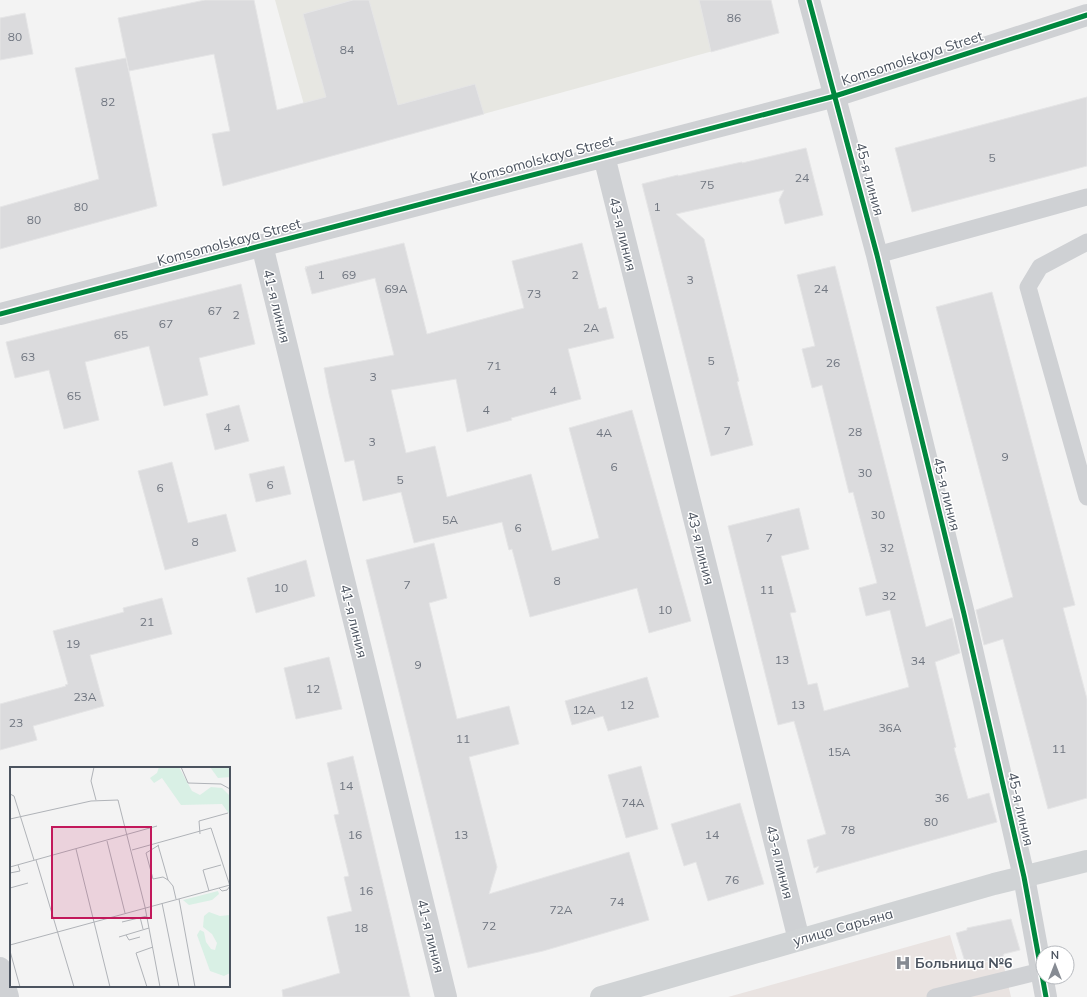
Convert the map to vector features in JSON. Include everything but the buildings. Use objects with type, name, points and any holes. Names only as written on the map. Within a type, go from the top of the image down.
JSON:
[{"type":"main road","name":"улица Сарьяна","points":[[601,997],[994,884],[1087,861]]},
{"type":"street","name":"45-я линия","points":[[810,0],[877,255],[964,614],[1024,877],[1036,945]]},
{"type":"street","name":"Komsomolskaya Street","points":[[0,314],[835,96],[1087,15]]},
{"type":"street","name":"43-я линия","points":[[604,156],[799,940]]},
{"type":"street","name":"41-я линия","points":[[262,245],[446,997]]},
{"type":"street","points":[[0,968],[8,997]]},
{"type":"street","name":"45-я линия","points":[[1044,985],[1046,997]]},
{"type":"lane","points":[[877,255],[1087,197]]},
{"type":"lane","points":[[1087,242],[1040,267],[1028,287],[1087,496]]},
{"type":"lane","points":[[935,997],[969,993],[1035,972]]},
{"type":"shaded area","points":[[275,0],[771,0],[779,33],[319,159]]},
{"type":"shaded area","name":"Больница №6","points":[[950,935],[960,969],[1002,958],[1011,997],[728,997]]},
{"type":"cycle path","points":[[809,0],[877,255],[964,614],[1024,877],[1046,997]]},
{"type":"cycle path","points":[[0,314],[835,96],[1087,15]]},
{"type":"place","name":"Больница №6","points":[[903,963]]}]
